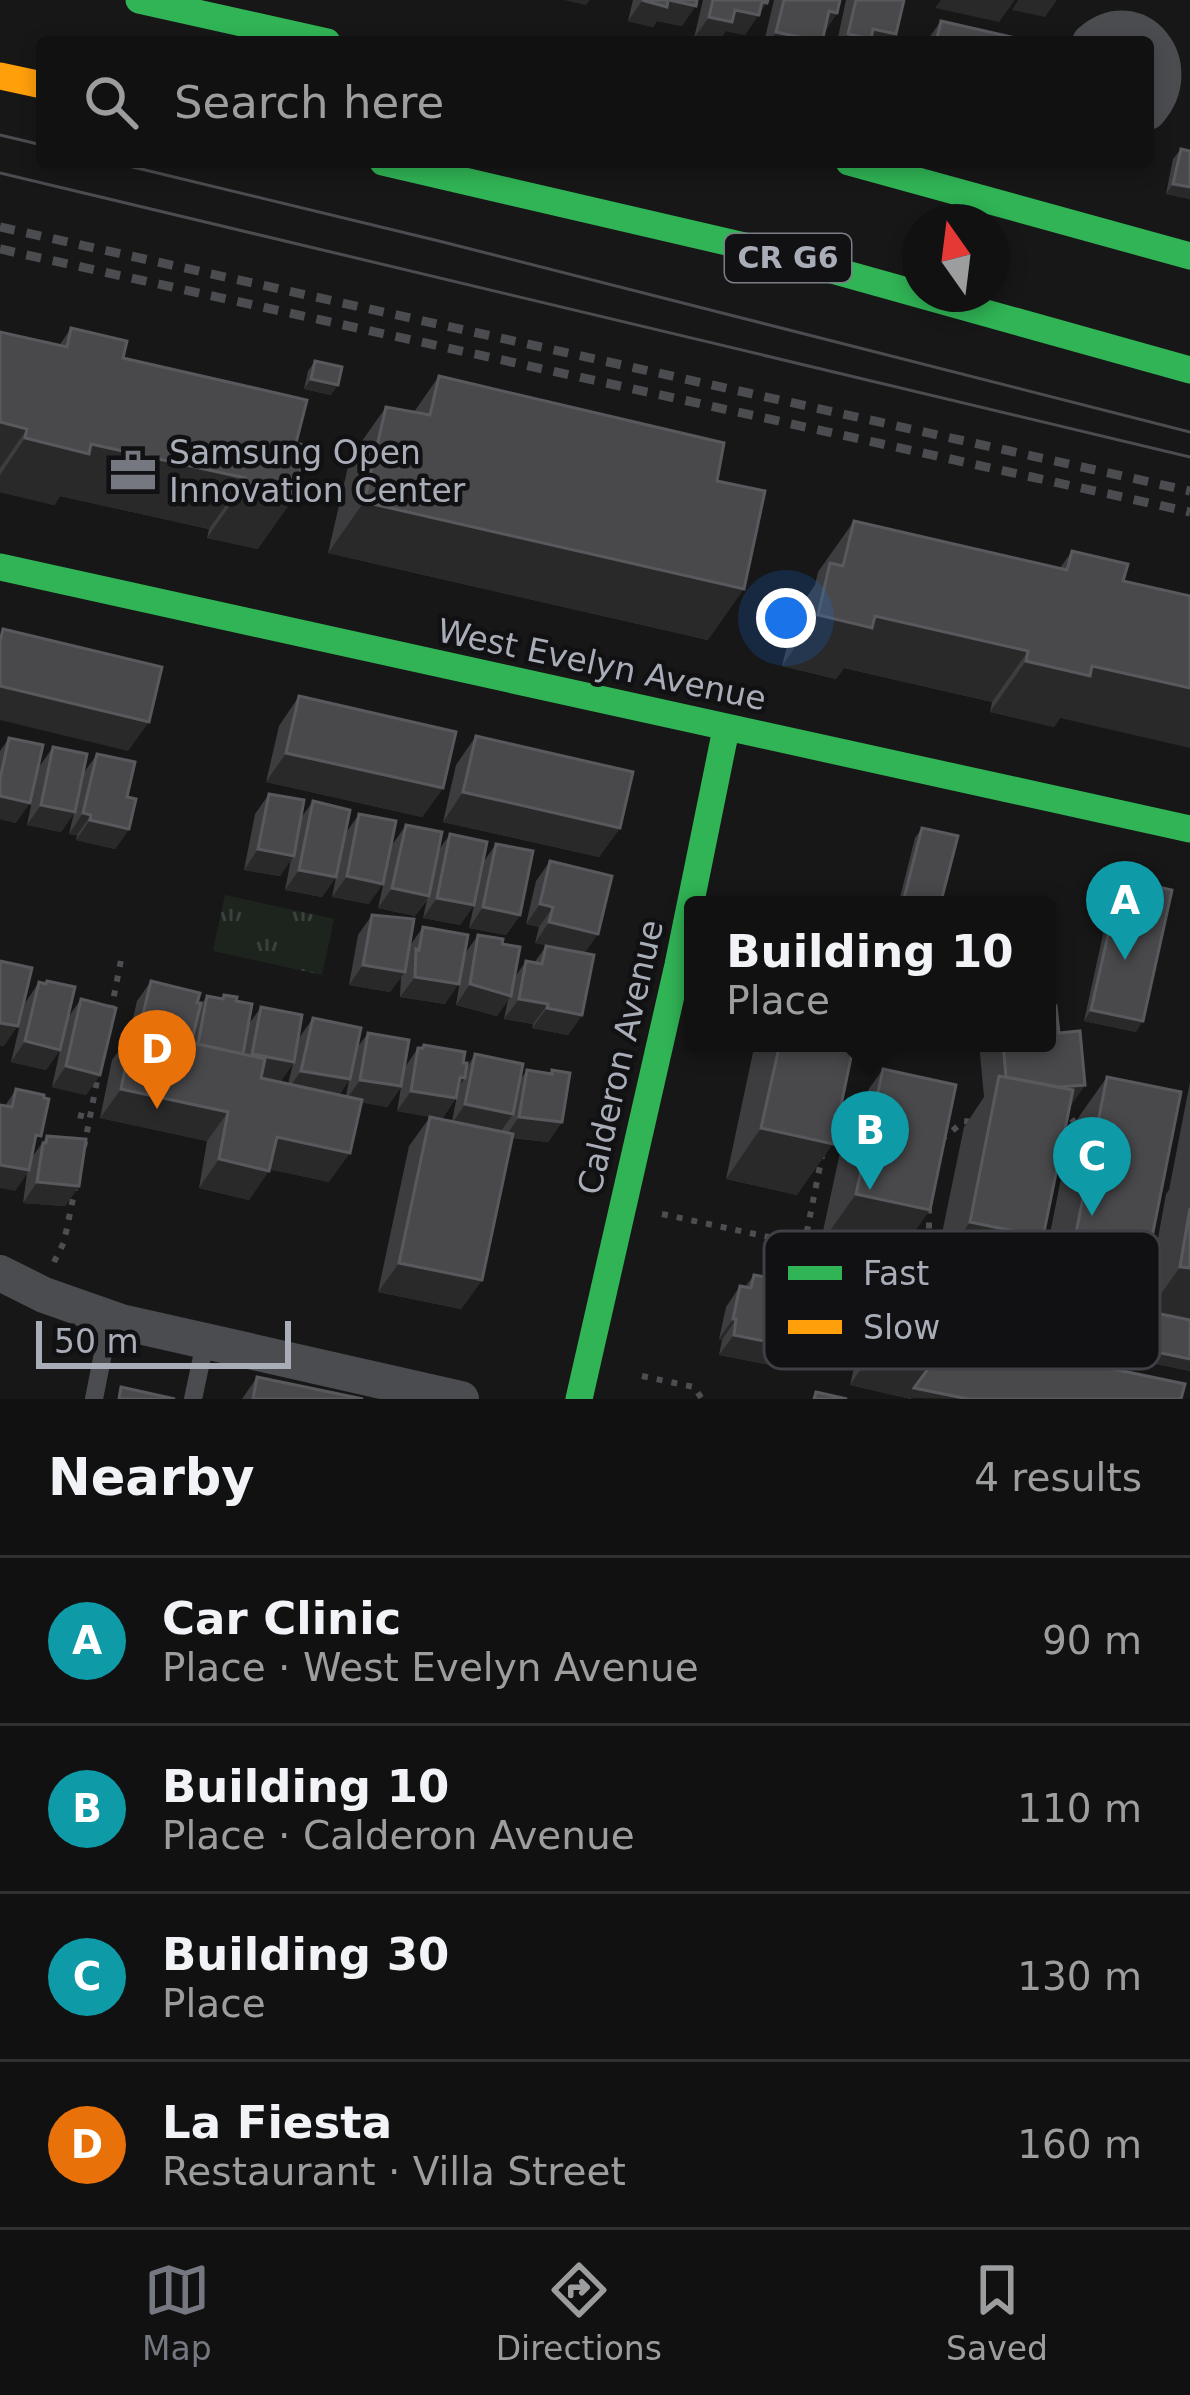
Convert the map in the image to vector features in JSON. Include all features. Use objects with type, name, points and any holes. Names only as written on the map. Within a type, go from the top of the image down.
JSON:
[{"type":"main road","points":[[139,0],[300,36]]},
{"type":"main road","points":[[0,76],[36,84]]},
{"type":"main road","name":"CR G6","points":[[408,168],[757,250],[1190,370]]},
{"type":"main road","points":[[871,168],[1190,256]]},
{"type":"main road","name":"West Evelyn Avenue","points":[[0,568],[1190,830]]},
{"type":"main road","name":"Calderon Avenue","points":[[694,896],[726,729]]},
{"type":"main road","name":"Calderon Avenue","points":[[579,1399],[684,939]]},
{"type":"street","points":[[1095,36],[1138,13]]},
{"type":"street","points":[[1154,37],[1170,63],[1170,81],[1154,106]]},
{"type":"street","points":[[0,1273],[110,1318],[460,1399]]},
{"type":"lane","points":[[94,1399],[110,1318]]},
{"type":"lane","points":[[193,1399],[205,1343]]},
{"type":"path","points":[[108,1028],[121,960]]},
{"type":"path","points":[[81,1159],[103,1050]]},
{"type":"path","points":[[78,1115],[90,1118]]},
{"type":"path","points":[[1054,1136],[1082,1115],[1101,1119]]},
{"type":"path","points":[[932,1148],[964,1121],[987,1124]]},
{"type":"path","points":[[807,1231],[825,1139]]},
{"type":"path","points":[[39,1292],[64,1241],[77,1180]]},
{"type":"path","points":[[929,1194],[929,1231]]},
{"type":"path","points":[[624,1205],[764,1236]]},
{"type":"path","points":[[1035,1231],[1036,1227]]},
{"type":"path","points":[[642,1376],[694,1387],[701,1399]]},
{"type":"green space","points":[[225,895],[334,919],[322,975],[213,951]]},
{"type":"building","points":[[642,0],[668,0],[667,7]]},
{"type":"building","points":[[713,0],[768,0],[762,2],[759,15],[735,10],[732,22],[709,17]]},
{"type":"building","points":[[784,0],[840,0],[837,13],[829,11],[823,36],[776,32]]},
{"type":"building","points":[[856,0],[904,0],[896,34],[873,29],[872,36],[848,34]]},
{"type":"building","points":[[941,21],[1007,36],[937,36]]},
{"type":"building","points":[[1181,149],[1190,151],[1190,187],[1173,184]]},
{"type":"building","points":[[71,328],[127,341],[123,358],[307,400],[296,443],[306,446],[294,498],[243,487],[245,478],[91,444],[89,454],[25,438],[27,429],[0,422],[0,332],[67,347]]},
{"type":"building","points":[[315,361],[342,367],[338,385],[311,379]]},
{"type":"building","points":[[439,376],[724,443],[717,481],[765,491],[744,589],[364,502],[386,407],[430,415]]},
{"type":"building","points":[[854,521],[1067,570],[1072,551],[1128,564],[1123,581],[1190,596],[1190,688],[1092,666],[1090,676],[1026,661],[1028,651],[875,616],[872,628],[818,615],[830,563],[843,566]]},
{"type":"building","points":[[3,629],[162,667],[149,722],[0,686]]},
{"type":"building","points":[[299,696],[456,732],[443,788],[286,753]]},
{"type":"building","points":[[476,736],[633,772],[620,828],[463,792]]},
{"type":"building","points":[[9,738],[43,745],[30,803],[0,796]]},
{"type":"building","points":[[53,747],[87,754],[75,812],[41,805]]},
{"type":"building","points":[[97,754],[135,762],[127,797],[136,799],[129,829],[90,820],[91,815],[83,813]]},
{"type":"building","points":[[269,794],[304,800],[294,856],[258,849]]},
{"type":"building","points":[[313,801],[350,810],[336,877],[299,870]]},
{"type":"building","points":[[359,814],[396,821],[383,884],[347,876]]},
{"type":"building","points":[[406,825],[442,832],[429,896],[392,888]]},
{"type":"building","points":[[922,828],[958,836],[942,896],[905,896]]},
{"type":"building","points":[[450,834],[487,842],[474,905],[437,898]]},
{"type":"building","points":[[496,844],[533,851],[520,915],[483,907]]},
{"type":"building","points":[[550,861],[612,876],[598,934],[549,922],[553,907],[540,904]]},
{"type":"building","points":[[1121,878],[1172,890],[1143,1021],[1091,1010]]},
{"type":"building","points":[[372,915],[414,919],[405,972],[363,965]]},
{"type":"building","points":[[423,927],[468,935],[459,984],[415,977]]},
{"type":"building","points":[[478,935],[520,947],[511,996],[470,984]]},
{"type":"building","points":[[546,946],[594,955],[582,1015],[519,999],[526,961],[542,964]]},
{"type":"building","points":[[0,961],[32,968],[18,1026],[0,1023]]},
{"type":"building","points":[[151,981],[200,993],[191,1043],[139,1031]]},
{"type":"building","points":[[39,982],[75,987],[60,1050],[25,1041]]},
{"type":"building","points":[[224,995],[252,1004],[243,1054],[198,1044],[207,996],[223,999]]},
{"type":"building","points":[[81,999],[116,1008],[100,1075],[66,1066]]},
{"type":"building","points":[[1056,1006],[1059,1033],[1080,1031],[1085,1085],[1059,1087],[1006,1077],[1004,1052],[1056,1052]]},
{"type":"building","points":[[261,1007],[302,1015],[294,1062],[252,1054]]},
{"type":"building","points":[[313,1018],[361,1028],[350,1079],[301,1071]]},
{"type":"building","points":[[133,1030],[265,1059],[261,1078],[362,1100],[350,1153],[277,1137],[269,1171],[219,1159],[228,1112],[121,1089]]},
{"type":"building","points":[[368,1033],[409,1040],[401,1086],[360,1080]]},
{"type":"building","points":[[418,1048],[465,1052],[465,1078],[460,1077],[456,1098],[411,1091]]},
{"type":"building","points":[[778,1052],[852,1052],[833,1144],[761,1128]]},
{"type":"building","points":[[475,1054],[523,1064],[513,1114],[465,1104]]},
{"type":"building","points":[[883,1069],[956,1085],[930,1210],[856,1194]]},
{"type":"building","points":[[527,1070],[570,1073],[562,1122],[519,1117]]},
{"type":"building","points":[[999,1076],[1073,1090],[1044,1231],[1014,1231],[970,1222]]},
{"type":"building","points":[[1107,1077],[1181,1092],[1153,1231],[1076,1231]]},
{"type":"building","points":[[16,1089],[49,1099],[29,1170],[0,1165],[0,1105],[12,1107]]},
{"type":"building","points":[[430,1117],[513,1134],[482,1280],[399,1263]]},
{"type":"building","points":[[47,1136],[86,1139],[79,1186],[37,1182]]},
{"type":"building","points":[[1190,1208],[1190,1268],[1180,1267]]},
{"type":"building","points":[[754,1275],[764,1277],[764,1341],[734,1335],[740,1286],[751,1288]]},
{"type":"building","points":[[1160,1314],[1190,1320],[1190,1359],[1160,1353]]},
{"type":"building","points":[[928,1369],[1113,1369],[1185,1384],[1181,1399],[968,1399],[914,1388]]},
{"type":"building","points":[[257,1377],[363,1399],[253,1399]]},
{"type":"building","points":[[121,1387],[175,1399],[119,1399]]},
{"type":"building","points":[[816,1392],[847,1399],[814,1399]]},
{"type":"tram line","points":[[0,135],[36,144]]},
{"type":"tram line","points":[[137,168],[1190,432]]},
{"type":"tram line","points":[[0,173],[1190,457]]},
{"type":"railway","points":[[0,227],[1190,491]]},
{"type":"railway","points":[[0,249],[1190,512]]},
{"type":"traffic: fast","points":[[139,0],[300,36]]},
{"type":"traffic: fast","points":[[409,168],[757,249],[1190,370]]},
{"type":"traffic: fast","points":[[871,168],[1190,256]]},
{"type":"traffic: fast","points":[[0,567],[1190,829]]},
{"type":"traffic: fast","points":[[692,896],[726,729]]},
{"type":"traffic: fast","points":[[579,1399],[684,936]]},
{"type":"traffic: slow","points":[[0,76],[36,84]]},
{"type":"place","name":"Samsung Open Innovation Center","points":[[133,471]]},
{"type":"place","name":"Car Clinic","points":[[1125,960]]},
{"type":"place","name":"La Fiesta","points":[[157,1109]]},
{"type":"place","name":"Building 10","points":[[870,1190]]},
{"type":"place","name":"Building 30","points":[[1092,1216]]}]
